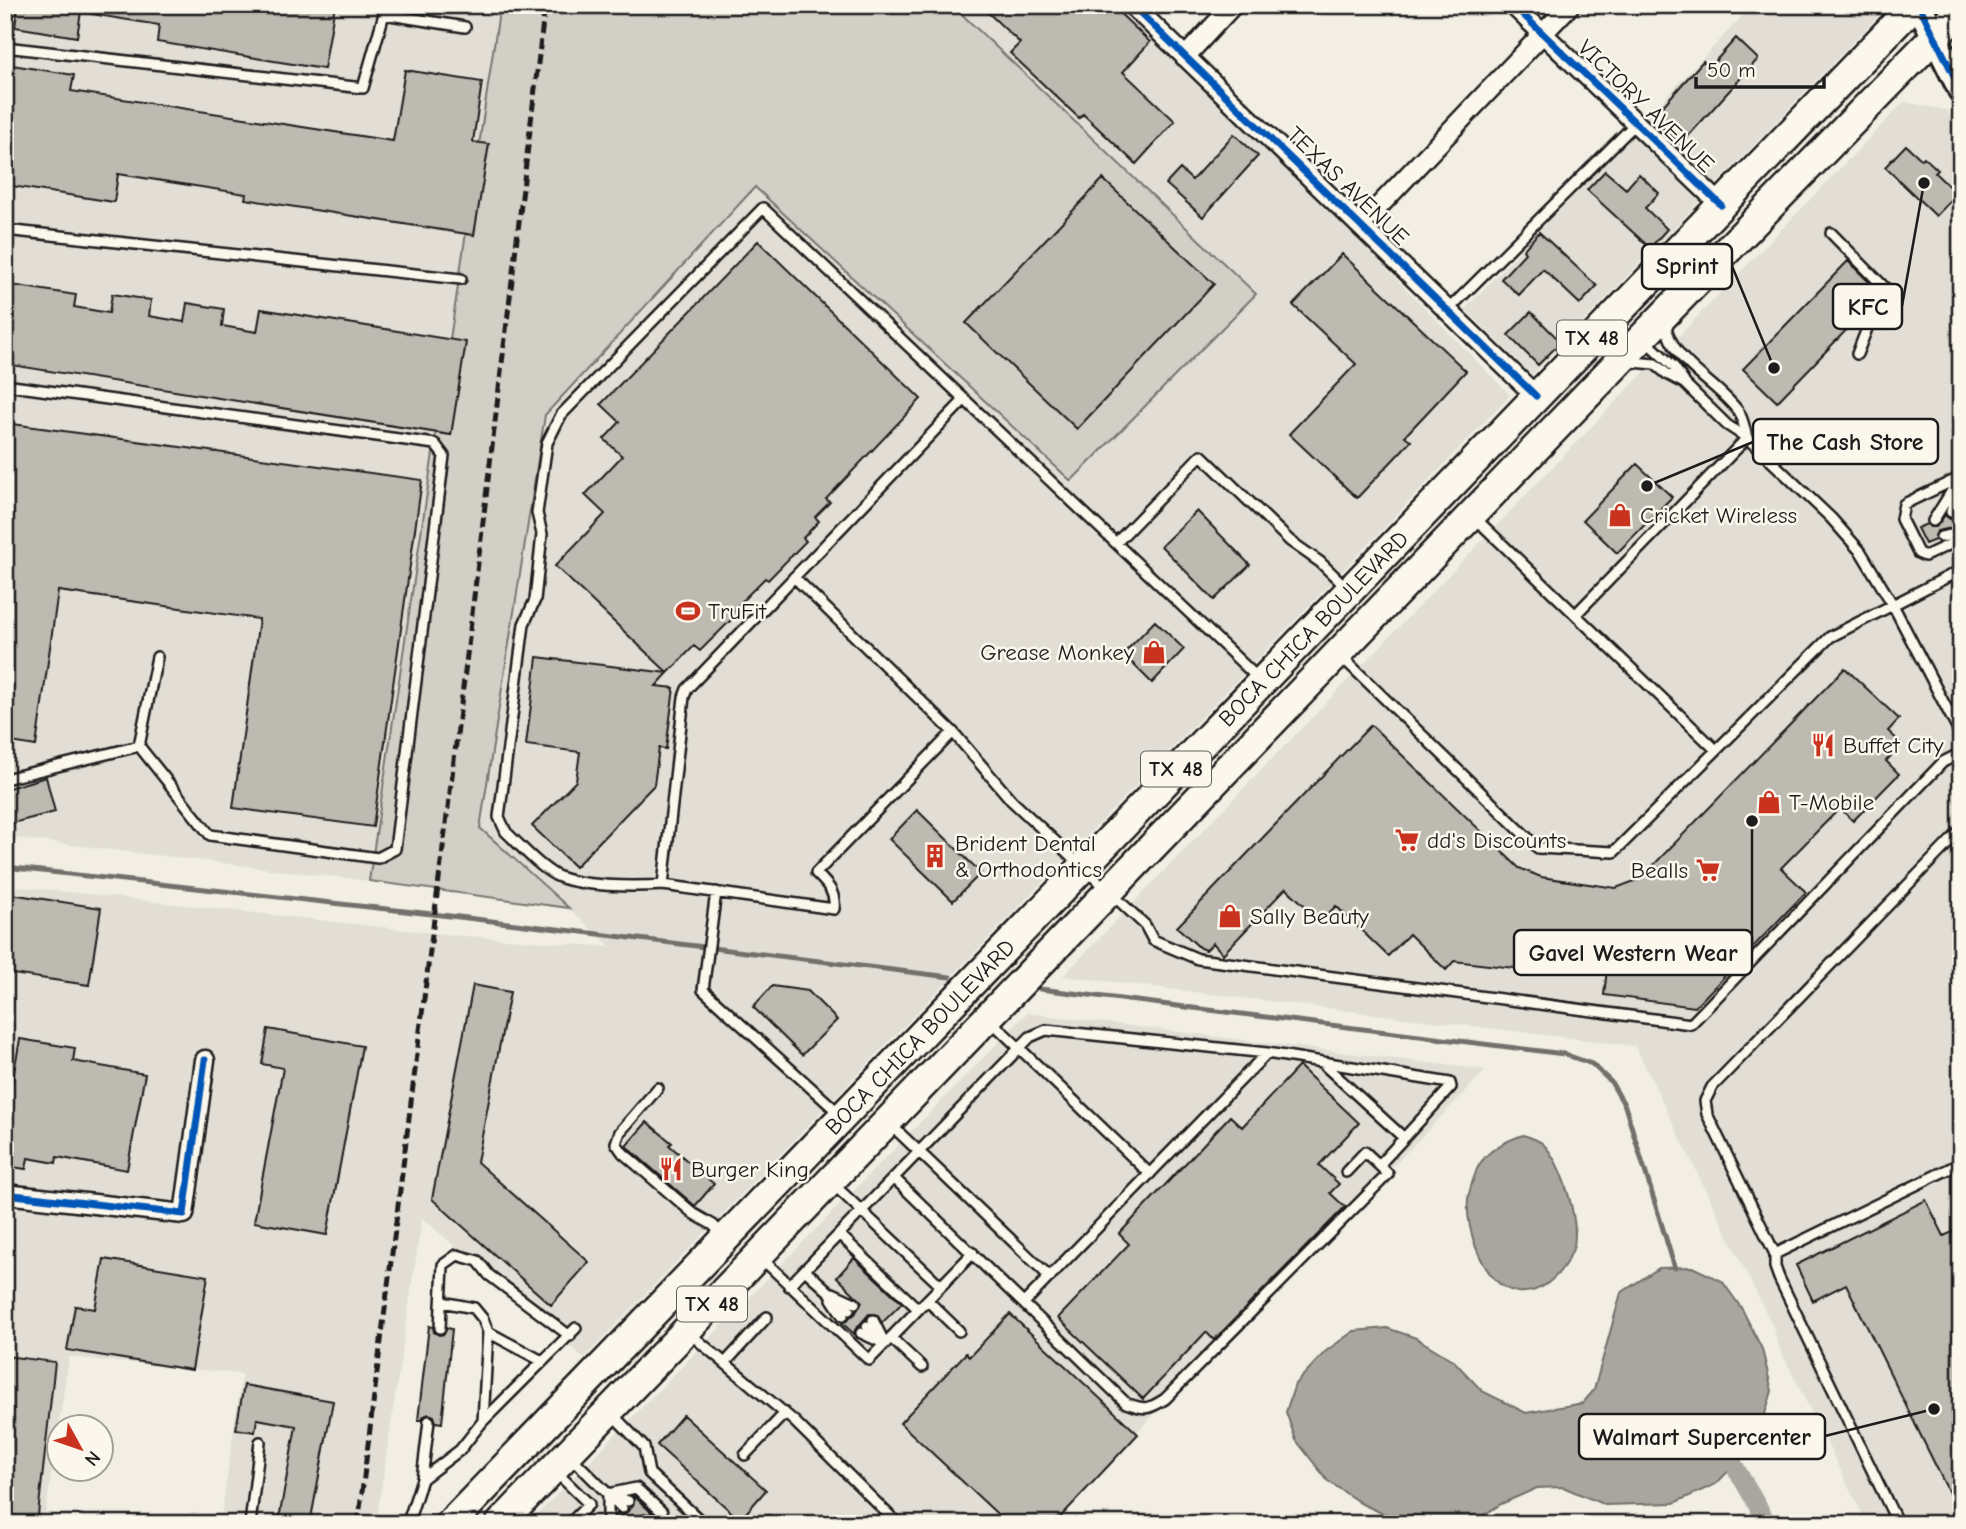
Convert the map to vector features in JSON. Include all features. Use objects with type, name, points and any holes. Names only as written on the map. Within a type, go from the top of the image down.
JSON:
[{"type":"main road","name":"BOCA CHICA BOULEVARD","points":[[457,1521],[842,1116],[1916,5]]},
{"type":"main road","name":"BOCA CHICA BOULEVARD","points":[[500,1524],[1961,10]]},
{"type":"street","name":"TEXAS AVENUE","points":[[1132,5],[1536,396]]},
{"type":"street","points":[[1185,57],[1233,5]]},
{"type":"street","name":"VICTORY AVENUE","points":[[1513,5],[1721,205]]},
{"type":"street","points":[[1361,225],[1570,5]]},
{"type":"street","points":[[1916,5],[1961,90]]},
{"type":"street","points":[[5,1194],[184,1214],[205,1060]]},
{"type":"lane","points":[[5,47],[363,88],[383,9],[465,27]]},
{"type":"lane","points":[[1448,310],[1636,122]]},
{"type":"lane","points":[[953,732],[816,873],[834,895],[834,909],[663,885],[636,887],[556,876],[506,832],[499,817],[524,624],[535,600],[542,534],[537,513],[547,443],[555,424],[763,208],[1262,681]]},
{"type":"lane","points":[[5,230],[461,279]]},
{"type":"lane","points":[[1830,233],[1889,292],[1886,301],[1872,316],[1857,355]]},
{"type":"lane","points":[[1664,315],[1668,338],[1677,353],[1740,412],[1747,438]]},
{"type":"lane","points":[[1643,337],[1674,367],[1684,383],[1727,425],[1747,438],[1831,518],[1861,552],[1893,605],[1961,736]]},
{"type":"lane","points":[[1605,376],[1633,362],[1655,364],[1684,383]]},
{"type":"lane","points":[[5,385],[435,444],[444,456],[395,849],[378,858],[210,835],[139,746],[156,657]]},
{"type":"lane","points":[[663,885],[684,697],[692,682],[964,400]]},
{"type":"lane","points":[[1576,614],[1747,438]]},
{"type":"lane","points":[[1116,543],[1201,455],[1290,541],[1320,562],[1349,590]]},
{"type":"lane","points":[[1951,512],[1961,477]]},
{"type":"lane","points":[[1933,521],[1961,477]]},
{"type":"lane","points":[[1961,477],[1904,504],[1900,519],[1918,553],[1925,556],[1958,541],[1961,554]]},
{"type":"lane","points":[[1472,515],[1717,750]]},
{"type":"lane","points":[[1941,537],[1960,530]]},
{"type":"lane","points":[[1338,654],[1538,848],[1614,852],[1830,637],[1961,570]]},
{"type":"lane","points":[[794,577],[953,732],[1012,801],[1145,925],[1153,940],[1198,959],[1691,1024],[1943,762],[1961,753]]},
{"type":"lane","points":[[5,779],[139,746]]},
{"type":"lane","points":[[1898,1524],[1777,1273],[1775,1254],[1707,1114],[1705,1101],[1712,1087],[1961,830]]},
{"type":"lane","points":[[716,892],[703,990],[842,1116]]},
{"type":"lane","points":[[988,1018],[1150,1174]]},
{"type":"lane","points":[[789,1286],[1030,1037],[1046,1030],[1267,1052],[1450,1083],[1449,1091],[1379,1165]]},
{"type":"lane","points":[[1024,1303],[1267,1052]]},
{"type":"lane","points":[[1321,1062],[1404,1138]]},
{"type":"lane","points":[[658,1088],[620,1132],[616,1143],[622,1153],[694,1214],[713,1225],[726,1237]]},
{"type":"lane","points":[[888,1122],[1050,1277]]},
{"type":"lane","points":[[895,1179],[1126,1403],[1143,1409],[1165,1399],[1388,1174],[1365,1153],[1346,1172]]},
{"type":"lane","points":[[1775,1254],[1961,1163]]},
{"type":"lane","points":[[831,1182],[941,1286]]},
{"type":"lane","points":[[840,1235],[918,1309]]},
{"type":"lane","points":[[759,1256],[869,1360],[973,1253]]},
{"type":"lane","points":[[422,1479],[460,1450],[483,1421],[573,1332],[489,1275],[478,1261],[457,1255],[443,1265],[440,1328]]},
{"type":"lane","points":[[805,1270],[849,1310],[825,1289]]},
{"type":"lane","points":[[927,1300],[960,1331]]},
{"type":"lane","points":[[442,1302],[474,1308],[483,1319],[488,1332],[483,1421]]},
{"type":"lane","points":[[724,1363],[767,1318]]},
{"type":"lane","points":[[888,1341],[867,1326],[922,1367]]},
{"type":"lane","points":[[687,1331],[785,1413],[898,1524]]},
{"type":"lane","points":[[488,1332],[541,1361]]},
{"type":"lane","points":[[609,1411],[644,1447],[649,1473],[704,1524]]},
{"type":"lane","points":[[745,1455],[785,1413]]},
{"type":"lane","points":[[410,1524],[409,1519],[422,1479],[429,1421]]},
{"type":"lane","points":[[250,1524],[260,1443]]},
{"type":"lane","points":[[560,1461],[625,1505]]},
{"type":"lane","points":[[560,1461],[589,1504],[569,1524]]},
{"type":"lane","points":[[608,1494],[636,1488],[662,1512],[662,1524]]},
{"type":"lane","points":[[608,1494],[611,1520]]},
{"type":"shaded area","points":[[5,5],[501,5],[369,881],[5,837]]},
{"type":"shaded area","points":[[500,5],[952,5],[1256,294],[1071,481],[755,187],[545,415],[480,828],[569,908],[369,881]]},
{"type":"shaded area","points":[[952,5],[1128,5],[1510,395],[584,1358],[422,1218],[376,1524],[220,1524],[242,1374],[69,1357],[60,1414],[46,1414],[46,1484],[50,1484],[44,1524],[5,1524],[5,885],[453,935],[611,947],[480,828],[531,406],[746,178],[978,393],[1008,60]]},
{"type":"shaded area","points":[[1753,5],[1889,5],[1532,375],[1465,309]]},
{"type":"shaded area","points":[[1904,102],[1947,110],[1961,139],[1961,1524],[1867,1524],[1635,1046],[1063,976]]},
{"type":"shaded area","points":[[1027,1013],[1486,1070],[1048,1524],[528,1524]]},
{"type":"shaded area","points":[[1523,1135],[1543,1144],[1557,1164],[1572,1210],[1575,1238],[1566,1263],[1548,1283],[1541,1288],[1518,1292],[1495,1280],[1479,1255],[1470,1225],[1468,1199],[1481,1162],[1497,1147]]},
{"type":"shaded area","points":[[1692,1267],[1722,1281],[1742,1309],[1762,1349],[1772,1391],[1761,1427],[1743,1456],[1716,1484],[1674,1503],[1605,1505],[1563,1487],[1537,1488],[1501,1504],[1470,1524],[1406,1524],[1362,1504],[1328,1481],[1296,1440],[1286,1412],[1295,1384],[1326,1351],[1354,1331],[1387,1328],[1416,1338],[1454,1361],[1482,1391],[1526,1413],[1583,1403],[1594,1390],[1621,1293],[1659,1268]]},
{"type":"building","points":[[18,5],[82,5],[77,37],[15,27]]},
{"type":"building","points":[[85,5],[335,5],[324,69],[157,42],[159,25],[85,13]]},
{"type":"building","points":[[980,5],[1111,5],[1150,42],[1123,72],[1175,121],[1136,164],[1083,114],[1079,118],[1010,53],[1020,43]]},
{"type":"building","points":[[1736,38],[1758,59],[1681,144],[1652,118],[1703,61],[1710,67]]},
{"type":"building","points":[[12,65],[74,75],[71,91],[393,141],[405,70],[482,82],[473,142],[489,144],[474,235],[245,199],[246,194],[118,174],[114,202],[5,185],[5,100]]},
{"type":"building","points":[[1234,134],[1258,156],[1203,217],[1166,184],[1180,169],[1192,180]]},
{"type":"building","points":[[1906,145],[1938,170],[1935,173],[1957,194],[1936,216],[1885,167]]},
{"type":"building","points":[[1605,171],[1626,189],[1639,174],[1659,193],[1645,208],[1667,229],[1650,248],[1587,190]]},
{"type":"building","points":[[1103,179],[1214,284],[1077,429],[966,323]]},
{"type":"building","points":[[1539,232],[1597,286],[1580,304],[1543,269],[1519,295],[1501,279],[1525,253],[1523,250]]},
{"type":"building","points":[[758,241],[921,399],[826,499],[830,502],[815,517],[819,521],[803,538],[806,541],[768,580],[765,578],[733,610],[737,614],[700,651],[694,646],[668,673],[555,566],[605,514],[585,495],[622,456],[604,439],[620,422],[601,404]]},
{"type":"building","points":[[1342,254],[1466,371],[1405,436],[1411,441],[1357,498],[1289,434],[1356,364],[1293,305]]},
{"type":"building","points":[[1848,261],[1881,294],[1777,402],[1743,369]]},
{"type":"building","points":[[5,284],[76,295],[74,307],[109,313],[112,294],[151,300],[149,316],[184,322],[187,303],[224,309],[222,326],[257,332],[261,309],[466,342],[451,435],[5,364]]},
{"type":"building","points":[[1531,312],[1561,342],[1538,365],[1508,335]]},
{"type":"building","points":[[5,423],[422,480],[373,827],[233,808],[259,619],[58,591],[36,746],[5,741]]},
{"type":"building","points":[[1637,464],[1672,497],[1617,553],[1583,520]]},
{"type":"building","points":[[1961,507],[1961,526],[1937,531],[1935,540],[1925,544],[1917,528],[1927,524],[1936,527],[1945,515],[1950,519],[1955,517]]},
{"type":"building","points":[[1197,511],[1250,565],[1214,600],[1161,546]]},
{"type":"building","name":"Grease Monkey","points":[[1155,621],[1184,649],[1152,683],[1123,654]]},
{"type":"building","points":[[537,657],[668,673],[656,686],[674,688],[666,749],[659,748],[654,785],[575,867],[532,826],[576,781],[580,752],[526,745]]},
{"type":"building","points":[[1845,668],[1899,719],[1888,731],[1902,744],[1886,761],[1899,774],[1853,821],[1840,808],[1781,868],[1806,892],[1695,1007],[1604,995],[1608,961],[1534,951],[1531,970],[1454,961],[1446,970],[1409,934],[1388,956],[1336,906],[1321,921],[1286,888],[1223,954],[1213,943],[1206,950],[1200,948],[1177,927],[1371,725],[1519,868],[1541,877],[1616,888],[1640,879]]},
{"type":"building","points":[[46,777],[55,812],[5,825],[5,789]]},
{"type":"building","name":"Brident Dental & Orthodontics","points":[[917,810],[981,873],[953,901],[889,839]]},
{"type":"building","points":[[5,893],[101,908],[89,985],[5,973]]},
{"type":"building","points":[[473,985],[510,992],[477,1162],[589,1262],[551,1305],[432,1199]]},
{"type":"building","points":[[772,986],[808,991],[837,1020],[802,1055],[753,1007]]},
{"type":"building","points":[[268,1029],[362,1046],[327,1235],[254,1222],[283,1068],[262,1064]]},
{"type":"building","points":[[20,1039],[75,1048],[73,1061],[145,1074],[127,1170],[57,1157],[56,1163],[28,1158],[26,1169],[5,1166],[5,1122]]},
{"type":"building","points":[[1299,1066],[1359,1123],[1319,1165],[1339,1184],[1330,1193],[1345,1207],[1214,1340],[1206,1332],[1143,1399],[1058,1318],[1129,1244],[1119,1234],[1230,1116],[1242,1127]]},
{"type":"building","name":"Burger King","points":[[647,1122],[714,1184],[695,1206],[626,1146]]},
{"type":"building","points":[[1926,1200],[1944,1236],[1961,1228],[1961,1517],[1846,1284],[1813,1301],[1796,1265]]},
{"type":"building","points":[[854,1258],[902,1303],[882,1323],[877,1315],[869,1314],[854,1334],[842,1323],[855,1314],[862,1302],[837,1277]]},
{"type":"building","points":[[104,1259],[208,1276],[192,1370],[67,1350],[75,1306],[95,1309]]},
{"type":"building","points":[[1010,1314],[1138,1434],[1054,1524],[1008,1524],[900,1423],[966,1353],[969,1357]]},
{"type":"building","points":[[429,1326],[439,1335],[444,1334],[447,1328],[452,1329],[442,1423],[436,1422],[434,1416],[429,1414],[418,1420]]},
{"type":"building","points":[[5,1356],[55,1362],[49,1414],[46,1414],[46,1443],[37,1524],[5,1521]]},
{"type":"building","points":[[244,1385],[333,1401],[310,1524],[278,1524],[296,1426],[257,1419],[255,1432],[236,1429]]},
{"type":"building","points":[[683,1415],[766,1490],[740,1520],[657,1445]]},
{"type":"building","points":[[634,1496],[653,1514],[642,1515],[641,1524],[615,1524],[617,1513],[624,1515],[633,1506]]},
{"type":"waterway","points":[[5,867],[459,917],[950,977]]},
{"type":"waterway","points":[[1040,989],[1564,1054],[1592,1064],[1611,1082],[1625,1106],[1675,1268]]},
{"type":"waterway","points":[[1727,1443],[1734,1465],[1768,1524]]},
{"type":"railway","points":[[358,1524],[545,5]]},
{"type":"cycle path","points":[[1132,5],[1536,396]]},
{"type":"cycle path","points":[[1513,5],[1721,205]]},
{"type":"cycle path","points":[[1919,5],[1961,90]]},
{"type":"cycle path","points":[[5,1194],[184,1214],[205,1060]]},
{"type":"place","name":"KFC","points":[[1924,183]]},
{"type":"place","name":"Sprint","points":[[1774,368]]},
{"type":"place","name":"The Cash Store","points":[[1647,486]]},
{"type":"place","name":"Cricket Wireless","points":[[1620,515]]},
{"type":"place","name":"TruFit","points":[[688,611]]},
{"type":"place","name":"Grease Monkey","points":[[1154,652]]},
{"type":"place","name":"Buffet City","points":[[1823,745]]},
{"type":"place","name":"T-Mobile","points":[[1769,802]]},
{"type":"place","name":"Gavel Western Wear","points":[[1752,821]]},
{"type":"place","name":"dd's Discounts","points":[[1407,840]]},
{"type":"place","name":"Brident Dental & Orthodontics","points":[[935,856]]},
{"type":"place","name":"Bealls","points":[[1708,870]]},
{"type":"place","name":"Sally Beauty","points":[[1230,916]]},
{"type":"place","name":"Burger King","points":[[671,1169]]},
{"type":"place","name":"Walmart Supercenter","points":[[1934,1409]]}]
